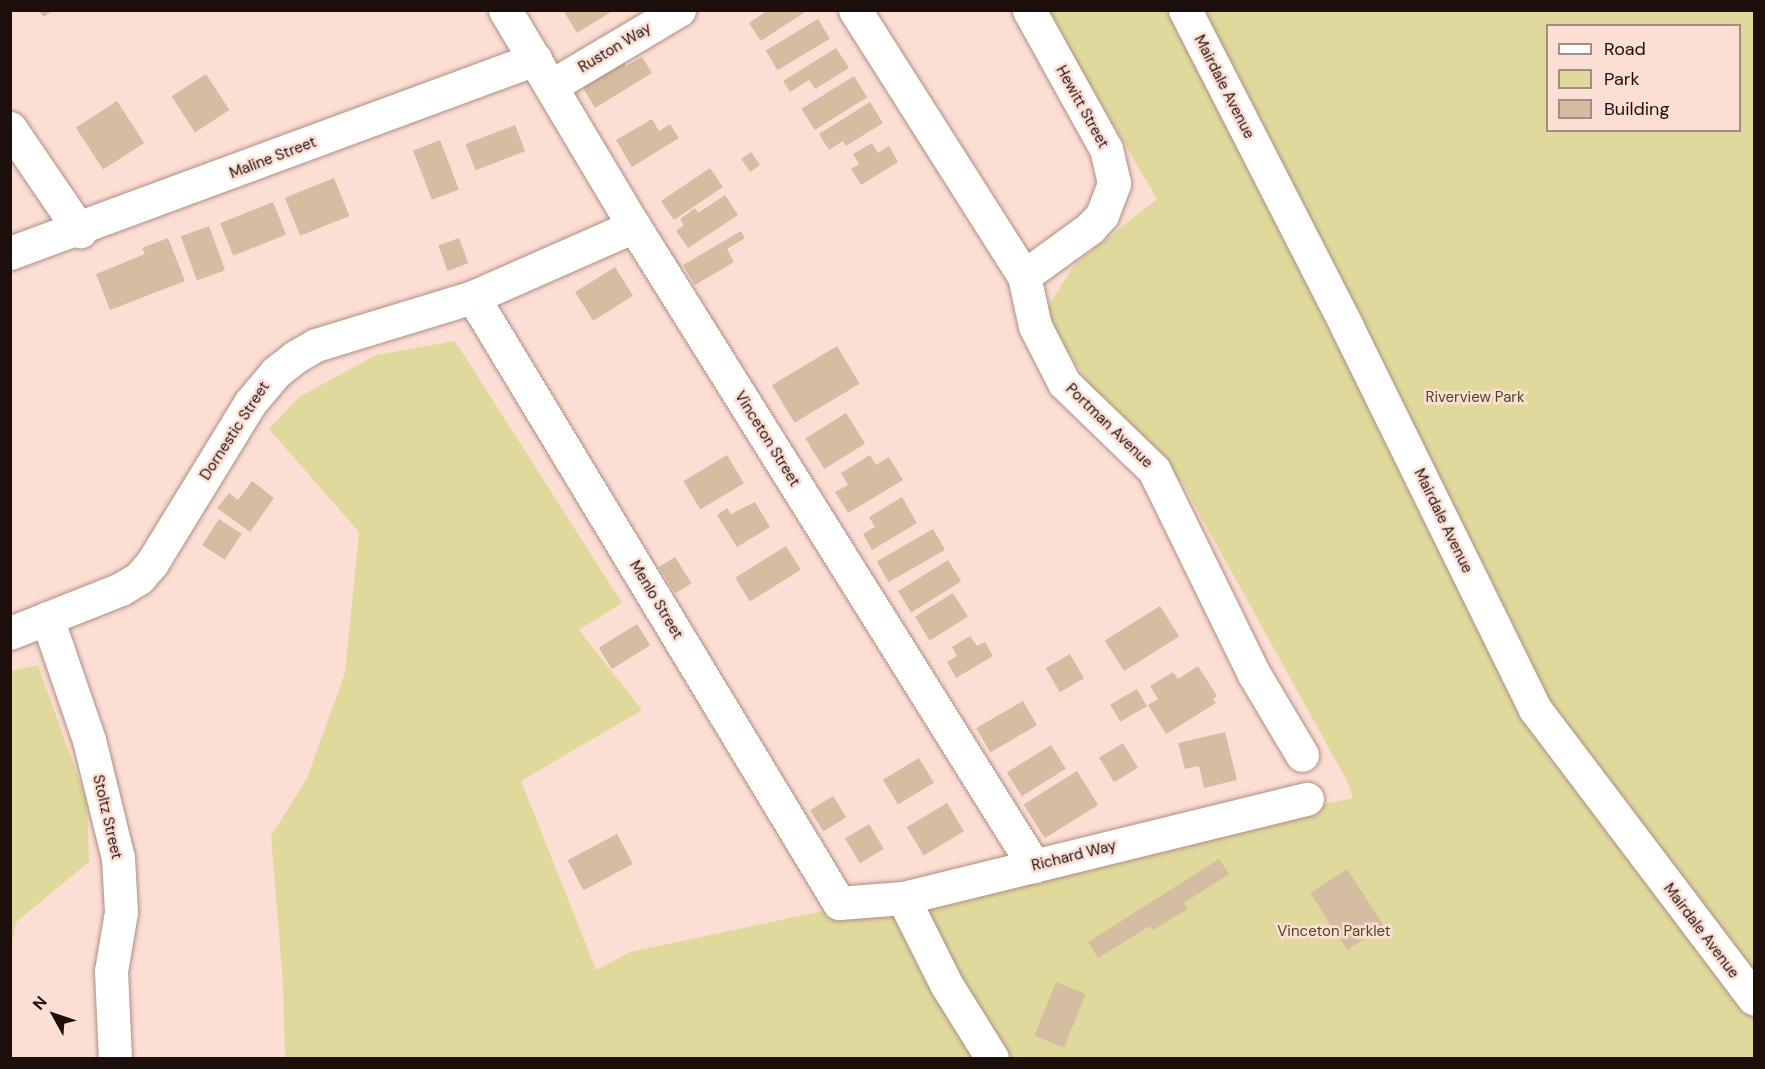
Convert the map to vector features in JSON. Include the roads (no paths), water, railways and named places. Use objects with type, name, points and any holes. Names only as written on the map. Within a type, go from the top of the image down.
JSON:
[{"type":"street","name":"Vinceton Street","points":[[505,10],[634,226],[1034,866]]},
{"type":"street","name":"Ruston Way","points":[[543,72],[679,10]]},
{"type":"street","name":"Portman Avenue","points":[[855,10],[1024,276],[1047,356],[1064,383],[1154,470],[1248,663],[1302,755]]},
{"type":"street","name":"Hewitt Street","points":[[1024,276],[1090,228],[1102,215],[1114,183],[1106,149],[1029,10]]},
{"type":"street","name":"Mairdale Avenue","points":[[1185,10],[1347,327],[1535,709],[1755,999]]},
{"type":"street","name":"Maline Street","points":[[10,253],[543,72]]},
{"type":"street","points":[[10,128],[80,231]]},
{"type":"street","name":"Dornestic Street","points":[[10,633],[121,589],[146,571],[250,403],[276,372],[295,357],[316,345],[473,297],[634,226]]},
{"type":"street","name":"Menlo Street","points":[[473,297],[839,903]]},
{"type":"street","name":"Stoltz Street","points":[[47,618],[89,740],[118,858],[121,912],[111,971],[115,1059]]},
{"type":"street","name":"Richard Way","points":[[839,903],[903,898],[1307,799]]},
{"type":"street","points":[[903,898],[945,984],[992,1059]]},
{"type":"park label","name":"Riverview Park","points":[[1475,398]]},
{"type":"park label","name":"Vinceton Parklet","points":[[1334,932]]}]
